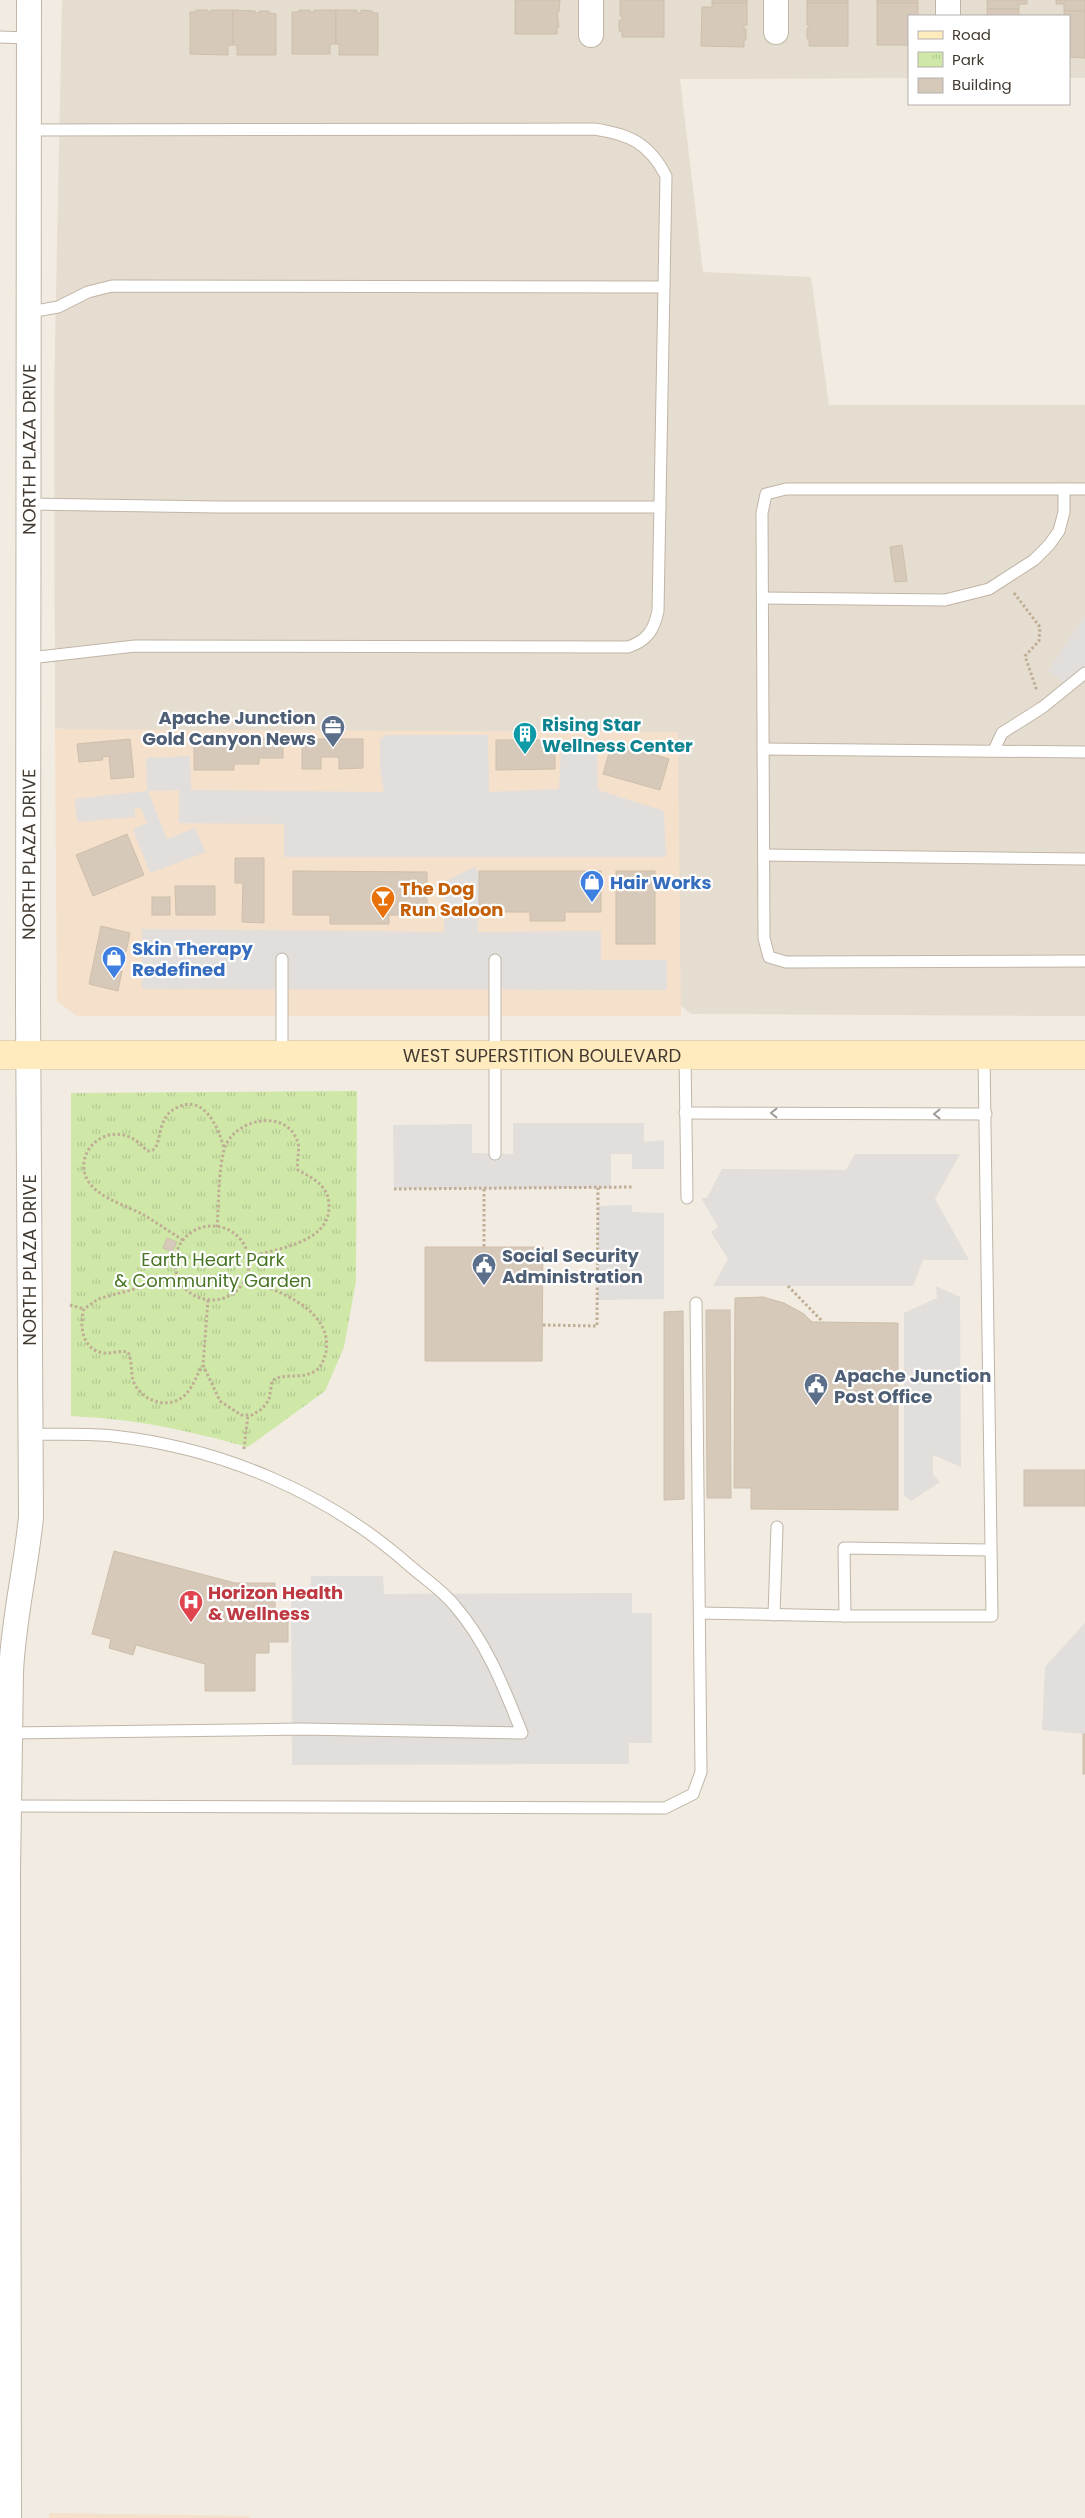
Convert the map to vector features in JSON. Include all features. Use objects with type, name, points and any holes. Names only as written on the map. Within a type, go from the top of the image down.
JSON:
[{"type":"main road","name":"WEST SUPERSTITION BOULEVARD","points":[[0,1055],[1085,1055]]},
{"type":"street","name":"NORTH PLAZA DRIVE","points":[[10,2518],[4,2393],[4,2347],[10,1732],[13,1642],[26,1564],[31,1517],[28,1055],[30,658],[29,0]]},
{"type":"street","points":[[591,0],[591,35]]},
{"type":"street","points":[[776,0],[776,32]]},
{"type":"street","points":[[948,0],[948,15]]},
{"type":"lane","points":[[0,37],[29,38]]},
{"type":"lane","points":[[29,130],[594,129],[618,132],[642,144],[657,158],[666,176],[657,618],[650,635],[640,643],[628,647],[134,646],[30,658]]},
{"type":"lane","points":[[30,312],[58,307],[88,292],[112,286],[664,287]]},
{"type":"lane","points":[[1085,489],[786,489],[766,494],[762,513],[764,938],[769,957],[786,962],[1085,961]]},
{"type":"lane","points":[[763,598],[945,600],[989,589],[1034,560],[1049,545],[1060,525],[1064,512],[1064,489]]},
{"type":"lane","points":[[29,504],[217,507],[660,506]]},
{"type":"lane","points":[[994,750],[1002,733],[1043,707],[1085,673]]},
{"type":"lane","points":[[763,749],[1085,752]]},
{"type":"lane","points":[[764,855],[1085,859]]},
{"type":"lane","points":[[282,959],[282,1055]]},
{"type":"lane","points":[[495,960],[495,1154]]},
{"type":"lane","points":[[685,1054],[687,1198]]},
{"type":"lane","points":[[700,1613],[845,1616],[992,1616],[984,1055]]},
{"type":"lane","points":[[685,1113],[986,1114]]},
{"type":"lane","points":[[10,1806],[665,1808],[693,1794],[702,1772],[696,1303]]},
{"type":"lane","points":[[10,1732],[302,1729],[522,1732],[496,1667],[455,1606],[385,1544],[326,1505],[253,1469],[180,1448],[113,1436],[30,1434]]},
{"type":"lane","points":[[774,1615],[776,1526]]},
{"type":"lane","points":[[845,1616],[844,1548],[990,1550]]},
{"type":"path","points":[[1014,594],[1040,626],[1039,641],[1025,656],[1043,707]]},
{"type":"path","points":[[183,1240],[146,1216],[96,1190],[84,1170],[84,1158],[89,1148],[99,1138],[109,1134],[122,1134],[133,1138],[146,1151],[151,1152],[159,1142],[160,1126],[164,1116],[182,1105],[192,1104],[210,1116],[218,1127],[224,1149]]},
{"type":"path","points":[[217,1227],[224,1149],[230,1136],[240,1127],[266,1120],[277,1123],[289,1130],[297,1139],[298,1170],[320,1183],[329,1199],[330,1213],[325,1226],[319,1232],[308,1238],[248,1258]]},
{"type":"path","points":[[394,1189],[632,1187]]},
{"type":"path","points":[[542,1325],[598,1326],[598,1188]]},
{"type":"path","points":[[484,1189],[484,1247]]},
{"type":"path","points":[[217,1227],[234,1234],[241,1241],[248,1258],[245,1278],[234,1293],[225,1297],[208,1300],[189,1292],[178,1277],[175,1258],[183,1240],[198,1230],[217,1227]]},
{"type":"path","points":[[178,1277],[98,1299],[84,1309],[81,1325],[83,1335],[88,1344],[105,1354],[122,1351],[128,1352],[134,1383],[142,1394],[151,1401],[162,1403],[175,1401],[184,1396],[203,1365],[208,1300]]},
{"type":"path","points":[[203,1365],[220,1402],[242,1416],[252,1416],[262,1409],[268,1400],[272,1381],[276,1378],[303,1376],[316,1371],[324,1361],[325,1332],[305,1306],[245,1278]]},
{"type":"path","points":[[788,1286],[823,1322]]},
{"type":"path","points":[[70,1306],[84,1309]]},
{"type":"path","points":[[240,1465],[247,1437],[248,1416]]},
{"type":"shaded area","points":[[62,0],[1085,0],[1085,78],[1070,78],[1070,15],[908,15],[908,78],[680,79],[703,272],[811,277],[829,405],[1085,405],[1085,1016],[691,1014],[680,1005],[62,728],[55,729],[54,396]]},
{"type":"shaded area","points":[[1085,616],[1085,673],[1069,686],[1048,671]]},
{"type":"shaded area","points":[[55,729],[678,732],[681,1016],[77,1016],[57,1001]]},
{"type":"shaded area","points":[[386,735],[488,735],[489,792],[559,789],[561,751],[597,751],[598,790],[664,811],[666,857],[284,857],[284,824],[179,823],[179,790],[148,791],[167,839],[195,828],[206,852],[150,873],[133,829],[147,823],[141,808],[135,808],[135,817],[77,822],[75,799],[147,791],[146,758],[190,756],[191,790],[384,792],[380,769],[380,739]]},
{"type":"shaded area","points":[[474,867],[479,872],[478,932],[601,931],[601,960],[667,960],[667,990],[142,989],[142,929],[444,932],[444,882]]},
{"type":"shaded area","points":[[513,1123],[644,1123],[644,1142],[664,1140],[664,1169],[632,1169],[632,1154],[611,1154],[611,1188],[394,1189],[393,1125],[472,1124],[472,1153],[513,1154]]},
{"type":"shaded area","points":[[855,1154],[960,1154],[935,1199],[969,1260],[923,1260],[913,1286],[713,1286],[728,1259],[711,1232],[718,1227],[701,1198],[707,1198],[722,1169],[846,1170]]},
{"type":"shaded area","points":[[632,1205],[632,1212],[664,1213],[664,1299],[598,1300],[598,1206]]},
{"type":"shaded area","points":[[936,1286],[960,1297],[961,1467],[933,1455],[933,1475],[940,1482],[911,1501],[904,1495],[904,1313],[937,1298]]},
{"type":"shaded area","points":[[311,1576],[383,1576],[384,1594],[632,1593],[632,1613],[652,1613],[652,1743],[629,1743],[629,1764],[292,1765],[291,1594],[310,1594]]},
{"type":"shaded area","points":[[1085,1623],[1085,1734],[1042,1730],[1045,1667]]},
{"type":"shaded area","points":[[49,2513],[249,2516],[249,2518],[49,2518]]},
{"type":"green space","name":"Earth Heart Park & Community Garden","points":[[357,1091],[356,1281],[344,1347],[325,1391],[248,1447],[161,1426],[95,1417],[71,1416],[71,1093]]},
{"type":"building","points":[[515,0],[560,0],[559,12],[557,12],[559,27],[557,27],[557,34],[515,34]]},
{"type":"building","points":[[620,0],[664,0],[664,37],[622,37],[622,31],[619,31],[619,20],[622,20],[622,16],[620,16]]},
{"type":"building","points":[[712,0],[747,0],[747,3],[712,3]]},
{"type":"building","points":[[807,0],[848,0],[848,3],[807,3]]},
{"type":"building","points":[[877,0],[918,0],[918,3],[877,3]]},
{"type":"building","points":[[987,0],[1027,0],[1027,4],[1019,4],[1019,9],[987,9]]},
{"type":"building","points":[[1056,0],[1085,0],[1085,11],[1064,11],[1064,4],[1056,4]]},
{"type":"building","points":[[712,3],[747,3],[747,25],[744,25],[746,40],[744,40],[744,47],[701,46],[702,7],[712,7]]},
{"type":"building","points":[[807,3],[848,3],[848,46],[809,46],[809,39],[807,39],[807,28],[809,28],[809,25],[807,25]]},
{"type":"building","points":[[877,3],[918,3],[918,15],[908,15],[908,45],[877,45]]},
{"type":"building","points":[[987,9],[1019,9],[1019,15],[987,15]]},
{"type":"building","points":[[196,10],[208,10],[208,12],[211,12],[211,10],[233,10],[233,45],[228,45],[228,55],[190,54],[190,12],[196,12]]},
{"type":"building","points":[[233,10],[255,11],[255,13],[269,11],[269,13],[276,14],[276,55],[237,55],[237,45],[233,45]]},
{"type":"building","points":[[299,10],[314,12],[314,10],[336,10],[336,44],[330,44],[330,54],[292,54],[292,12],[299,12]]},
{"type":"building","points":[[336,10],[357,10],[357,13],[361,13],[361,10],[378,13],[378,55],[339,55],[339,44],[336,44]]},
{"type":"building","points":[[1064,11],[1085,11],[1085,58],[1070,57],[1070,15],[1064,15]]},
{"type":"building","points":[[902,545],[907,581],[895,582],[890,547]]},
{"type":"building","points":[[194,738],[283,738],[283,758],[259,758],[259,764],[234,764],[234,770],[194,770]]},
{"type":"building","points":[[130,739],[134,777],[111,779],[109,756],[102,757],[103,760],[79,762],[77,744]]},
{"type":"building","name":"Apache Junction Gold Canyon News","points":[[302,739],[363,739],[363,768],[339,769],[339,757],[321,757],[321,769],[302,769]]},
{"type":"building","name":"Rising Star Wellness Center","points":[[496,740],[555,740],[555,769],[496,770]]},
{"type":"building","points":[[612,742],[669,759],[660,790],[603,774]]},
{"type":"building","points":[[127,834],[144,875],[93,896],[76,855]]},
{"type":"building","points":[[235,858],[264,858],[264,923],[242,922],[243,883],[235,883]]},
{"type":"building","points":[[293,871],[427,872],[427,915],[389,915],[389,924],[330,924],[330,915],[293,915]]},
{"type":"building","points":[[479,871],[601,871],[601,912],[565,912],[565,921],[530,921],[530,912],[479,912]]},
{"type":"building","points":[[616,871],[655,871],[655,944],[616,944]]},
{"type":"building","points":[[175,886],[215,886],[215,915],[176,915]]},
{"type":"building","points":[[152,897],[170,897],[170,915],[152,915]]},
{"type":"building","points":[[101,926],[130,933],[126,952],[118,950],[114,970],[122,971],[118,991],[89,984]]},
{"type":"building","points":[[167,1238],[177,1242],[172,1252],[163,1248]]},
{"type":"building","name":"Social Security Administration","points":[[425,1247],[543,1247],[542,1361],[425,1361]]},
{"type":"building","name":"Apache Junction Post Office","points":[[763,1297],[784,1303],[804,1314],[812,1322],[898,1323],[898,1510],[751,1509],[751,1488],[734,1488],[735,1298]]},
{"type":"building","points":[[706,1310],[730,1310],[731,1498],[707,1498]]},
{"type":"building","points":[[683,1311],[684,1499],[664,1500],[664,1312]]},
{"type":"building","points":[[1024,1470],[1085,1470],[1085,1506],[1024,1506]]},
{"type":"building","name":"Horizon Health & Wellness","points":[[114,1551],[235,1583],[275,1583],[275,1612],[288,1612],[288,1642],[269,1642],[269,1653],[255,1653],[255,1691],[205,1691],[205,1664],[136,1645],[133,1655],[109,1648],[111,1639],[92,1634]]},
{"type":"building","points":[[1083,1734],[1085,1734],[1085,1774],[1083,1774]]},
{"type":"place","name":"Apache Junction Gold Canyon News","points":[[333,748]]},
{"type":"place","name":"Rising Star Wellness Center","points":[[525,755]]},
{"type":"place","name":"Hair Works","points":[[592,903]]},
{"type":"place","name":"The Dog Run Saloon","points":[[383,919]]},
{"type":"place","name":"Skin Therapy Redefined","points":[[114,979]]},
{"type":"place","name":"Social Security Administration","points":[[484,1286]]},
{"type":"place","name":"Apache Junction Post Office","points":[[816,1406]]},
{"type":"place","name":"Horizon Health & Wellness","points":[[191,1623]]}]
